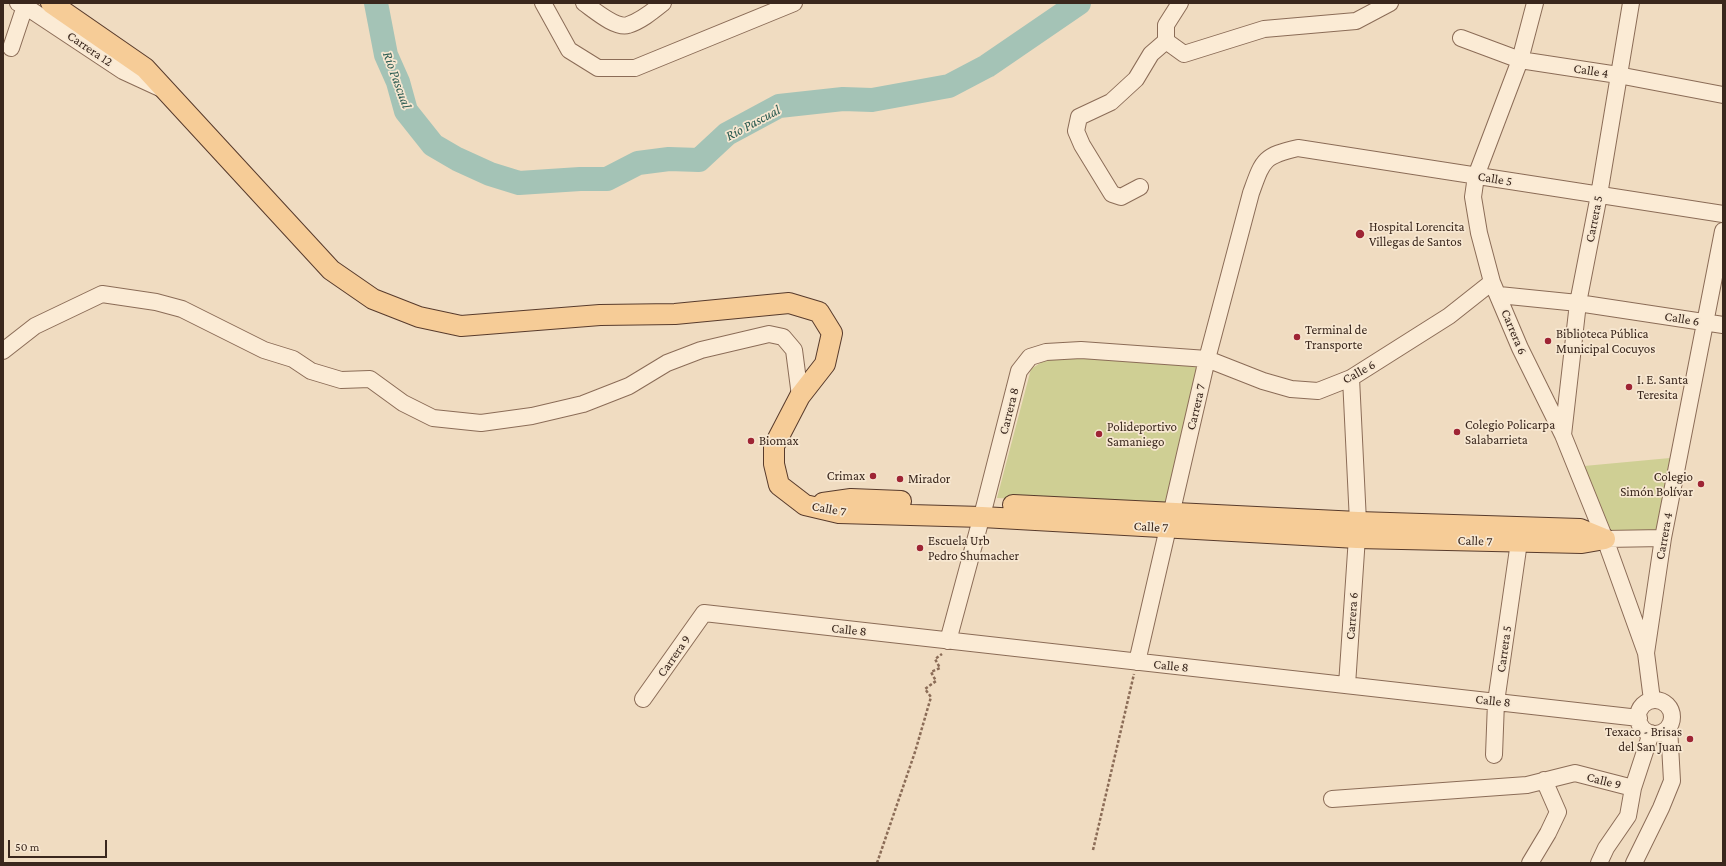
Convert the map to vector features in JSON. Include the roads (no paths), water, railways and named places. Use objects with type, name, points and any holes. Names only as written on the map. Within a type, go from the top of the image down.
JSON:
[{"type":"main road","points":[[51,3],[145,68],[331,270],[373,299],[420,317],[461,326],[600,315],[675,314],[789,303],[819,312],[832,333],[825,364],[800,396]]},
{"type":"main road","name":"Calle 7","points":[[800,396],[774,446],[774,464],[779,485],[805,505],[839,513],[984,511],[1357,530],[1519,542],[1582,543],[1605,539]]},
{"type":"main road","name":"Calle 7","points":[[1357,530],[1580,529],[1605,539]]},
{"type":"street","points":[[543,3],[569,50],[598,68],[635,68],[794,3]]},
{"type":"street","points":[[584,3],[597,13],[619,25],[628,26],[647,15],[663,3]]},
{"type":"street","points":[[1140,187],[1121,197],[1112,194],[1082,145],[1076,131],[1079,117],[1110,102],[1136,79],[1151,54],[1166,41],[1166,24],[1180,3]]},
{"type":"street","points":[[1166,41],[1184,54],[1264,29],[1356,21],[1390,3]]},
{"type":"street","name":"Carrera 6","points":[[1535,3],[1520,60],[1476,176],[1473,197],[1480,232],[1496,289],[1520,348],[1563,435],[1605,539],[1646,653]]},
{"type":"street","name":"Carrera 5","points":[[1563,435],[1578,303],[1599,195],[1631,3]]},
{"type":"street","name":"Carrera 12","points":[[21,4],[123,72],[165,90]]},
{"type":"street","points":[[11,48],[21,4]]},
{"type":"street","name":"Calle 4","points":[[1461,38],[1520,60],[1618,75],[1723,95]]},
{"type":"street","name":"Calle 5","points":[[1268,158],[1277,153],[1298,148],[1723,214]]},
{"type":"street","name":"Carrera 7","points":[[1137,662],[1208,359],[1251,193],[1260,168],[1268,158]]},
{"type":"street","name":"Carrera 4","points":[[1652,700],[1646,653],[1663,538],[1723,231]]},
{"type":"street","name":"Calle 6","points":[[1208,359],[1263,381],[1291,389],[1318,391],[1351,378],[1449,316],[1496,289],[1723,325]]},
{"type":"street","points":[[3,351],[35,326],[102,294],[156,302],[182,310],[264,350],[293,359],[311,372],[341,380],[370,379],[403,403],[433,418],[481,423],[532,416],[583,404],[629,386],[667,363],[701,350],[769,334],[783,337],[794,350],[800,396]]},
{"type":"street","name":"Carrera 8","points":[[948,641],[984,511],[1018,371],[1030,357],[1046,352],[1081,350],[1208,359]]},
{"type":"street","name":"Carrera 6","points":[[1347,685],[1357,530],[1351,378]]},
{"type":"street","name":"Calle 7","points":[[1605,539],[1663,538]]},
{"type":"street","name":"Carrera 5","points":[[1494,755],[1496,702],[1519,542]]},
{"type":"street","name":"Calle 8","points":[[704,613],[1639,718]]},
{"type":"street","name":"Carrera 9","points":[[643,699],[704,613]]},
{"type":"street","points":[[1634,863],[1661,808],[1672,781],[1669,727],[1672,716],[1671,710],[1663,702],[1652,700],[1643,705],[1640,710],[1639,718],[1640,725],[1643,728],[1651,733],[1661,733],[1669,727]]},
{"type":"street","points":[[1599,863],[1606,848],[1628,816],[1633,788],[1651,733]]},
{"type":"street","name":"Calle 9","points":[[1544,780],[1575,773],[1633,788]]},
{"type":"street","points":[[1332,799],[1527,785],[1544,780],[1558,812],[1548,833],[1530,863]]},
{"type":"waterway","name":"Río Pascual","points":[[376,3],[386,55],[398,82],[406,111],[433,145],[457,159],[490,174],[519,183],[580,179],[607,179],[638,163],[669,159],[699,160],[727,134],[779,106],[843,99],[872,100],[949,86],[987,66],[1079,3]]},
{"type":"place","name":"Hospital Lorencita Villegas de Santos","points":[[1360,234]]},
{"type":"place","name":"Terminal de Transporte","points":[[1297,337]]},
{"type":"place","name":"Biblioteca Pública Municipal Cocuyos","points":[[1548,341]]},
{"type":"place","name":"I. E. Santa Teresita","points":[[1629,387]]},
{"type":"place","name":"Colegio Policarpa Salabarrieta","points":[[1457,432]]},
{"type":"place","name":"Polideportivo Samaniego","points":[[1099,434]]},
{"type":"place","name":"Biomax","points":[[751,441]]},
{"type":"place","name":"Crimax","points":[[873,476]]},
{"type":"place","name":"Mirador","points":[[900,479]]},
{"type":"place","name":"Colegio Simón Bolívar","points":[[1701,484]]},
{"type":"place","name":"Escuela Urb Pedro Shumacher","points":[[920,548]]},
{"type":"place","name":"Texaco - Brisas del San Juan","points":[[1690,739]]}]
